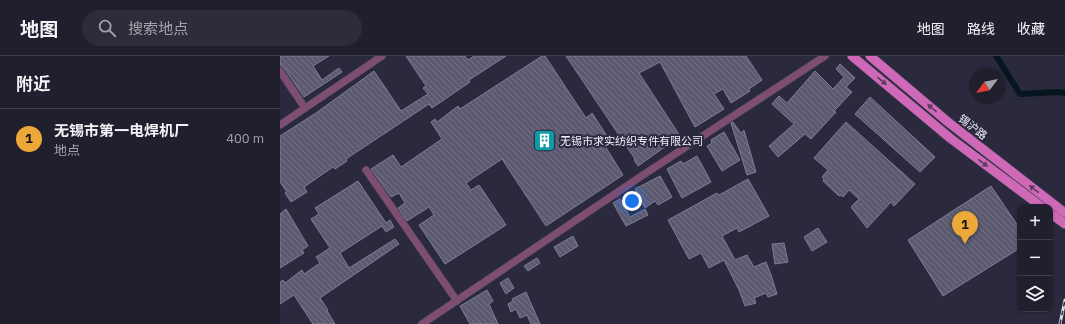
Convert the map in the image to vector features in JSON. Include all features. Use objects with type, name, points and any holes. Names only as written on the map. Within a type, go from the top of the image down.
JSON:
[{"type":"main road","name":"锡沪路","points":[[852,56],[950,138],[1038,204]]},
{"type":"main road","name":"锡沪路","points":[[870,56],[948,122],[1065,212]]},
{"type":"main road","points":[[1053,215],[1065,224]]},
{"type":"street","points":[[280,125],[382,56]]},
{"type":"street","points":[[422,324],[643,175],[825,56]]},
{"type":"street","points":[[280,71],[305,108]]},
{"type":"street","points":[[366,170],[457,301]]},
{"type":"building","points":[[280,56],[329,56],[313,66],[322,80],[339,68],[342,72],[304,97],[284,68],[280,65]]},
{"type":"building","points":[[406,56],[465,56],[468,60],[474,56],[506,56],[469,80],[470,82],[432,108],[429,104],[346,159],[347,161],[335,169],[333,167],[304,187],[307,192],[291,202],[285,193],[287,192],[280,182],[280,136],[316,113],[374,71],[401,111],[428,94],[423,88],[426,86]]},
{"type":"building","points":[[542,56],[545,56],[586,118],[592,113],[609,139],[603,143],[623,175],[546,226],[502,159],[466,183],[471,190],[479,185],[506,225],[445,264],[419,225],[434,215],[429,207],[407,221],[398,208],[405,203],[399,193],[391,197],[371,169],[393,155],[401,167],[442,139],[431,122],[435,119],[437,122],[458,106],[460,109]]},
{"type":"building","points":[[566,56],[746,56],[762,80],[749,89],[750,91],[731,103],[723,89],[714,94],[724,109],[695,127],[660,62],[639,73],[680,136],[638,166],[634,160],[635,159]]},
{"type":"building","points":[[840,64],[855,78],[846,87],[852,92],[811,139],[805,134],[778,157],[769,146],[794,124],[772,104],[779,96],[787,103],[815,71],[833,89],[844,77],[836,69]]},
{"type":"building","points":[[870,97],[935,157],[920,172],[855,114]]},
{"type":"building","points":[[733,122],[741,133],[744,130],[756,172],[747,175],[731,123]]},
{"type":"building","points":[[846,122],[915,184],[894,206],[891,202],[867,228],[851,207],[859,199],[849,190],[843,197],[841,195],[839,196],[823,181],[824,179],[822,177],[828,170],[814,158]]},
{"type":"building","points":[[724,132],[740,160],[722,171],[707,146],[712,143],[711,140]]},
{"type":"building","points":[[697,156],[711,182],[682,198],[667,169],[681,161],[683,164]]},
{"type":"building","points":[[660,176],[672,197],[658,205],[655,201],[645,208],[635,189]]},
{"type":"building","points":[[748,179],[769,216],[739,232],[737,228],[722,236],[735,260],[747,255],[754,267],[766,262],[777,294],[768,297],[766,293],[754,298],[756,303],[745,306],[724,260],[709,268],[701,253],[689,259],[668,220],[717,193],[719,195]]},
{"type":"building","points":[[358,181],[386,223],[390,220],[394,227],[386,232],[382,226],[340,253],[349,268],[395,239],[399,244],[320,298],[335,324],[313,324],[294,295],[280,304],[280,282],[283,280],[285,283],[302,270],[304,274],[320,263],[316,257],[330,248],[311,219],[319,214],[315,208]]},
{"type":"building","points":[[991,186],[1017,225],[1017,250],[943,296],[908,240]]},
{"type":"building","points":[[620,199],[630,217],[645,209],[648,215],[626,226],[613,203]]},
{"type":"building","points":[[286,209],[308,246],[302,250],[304,253],[280,268],[280,214]]},
{"type":"building","points":[[818,228],[827,242],[812,251],[804,237]]},
{"type":"building","points":[[573,236],[578,246],[560,257],[554,247]]},
{"type":"building","points":[[784,243],[788,262],[775,264],[772,244]]},
{"type":"building","points":[[537,258],[540,263],[528,271],[524,266]]},
{"type":"building","points":[[508,278],[514,288],[506,294],[500,283]]},
{"type":"building","points":[[487,290],[493,301],[489,304],[498,324],[470,324],[460,306]]},
{"type":"building","points":[[526,292],[540,324],[531,324],[527,315],[520,318],[516,309],[511,312],[508,304],[513,301],[512,299]]},
{"type":"waterway","points":[[996,56],[1020,94],[1065,93]]},
{"type":"railway","points":[[1060,324],[1065,300]]},
{"type":"place","name":"无锡市求实纺织专件有限公司","points":[[545,141]]},
{"type":"place","name":"无锡市第一电焊机厂","points":[[965,244]]}]
